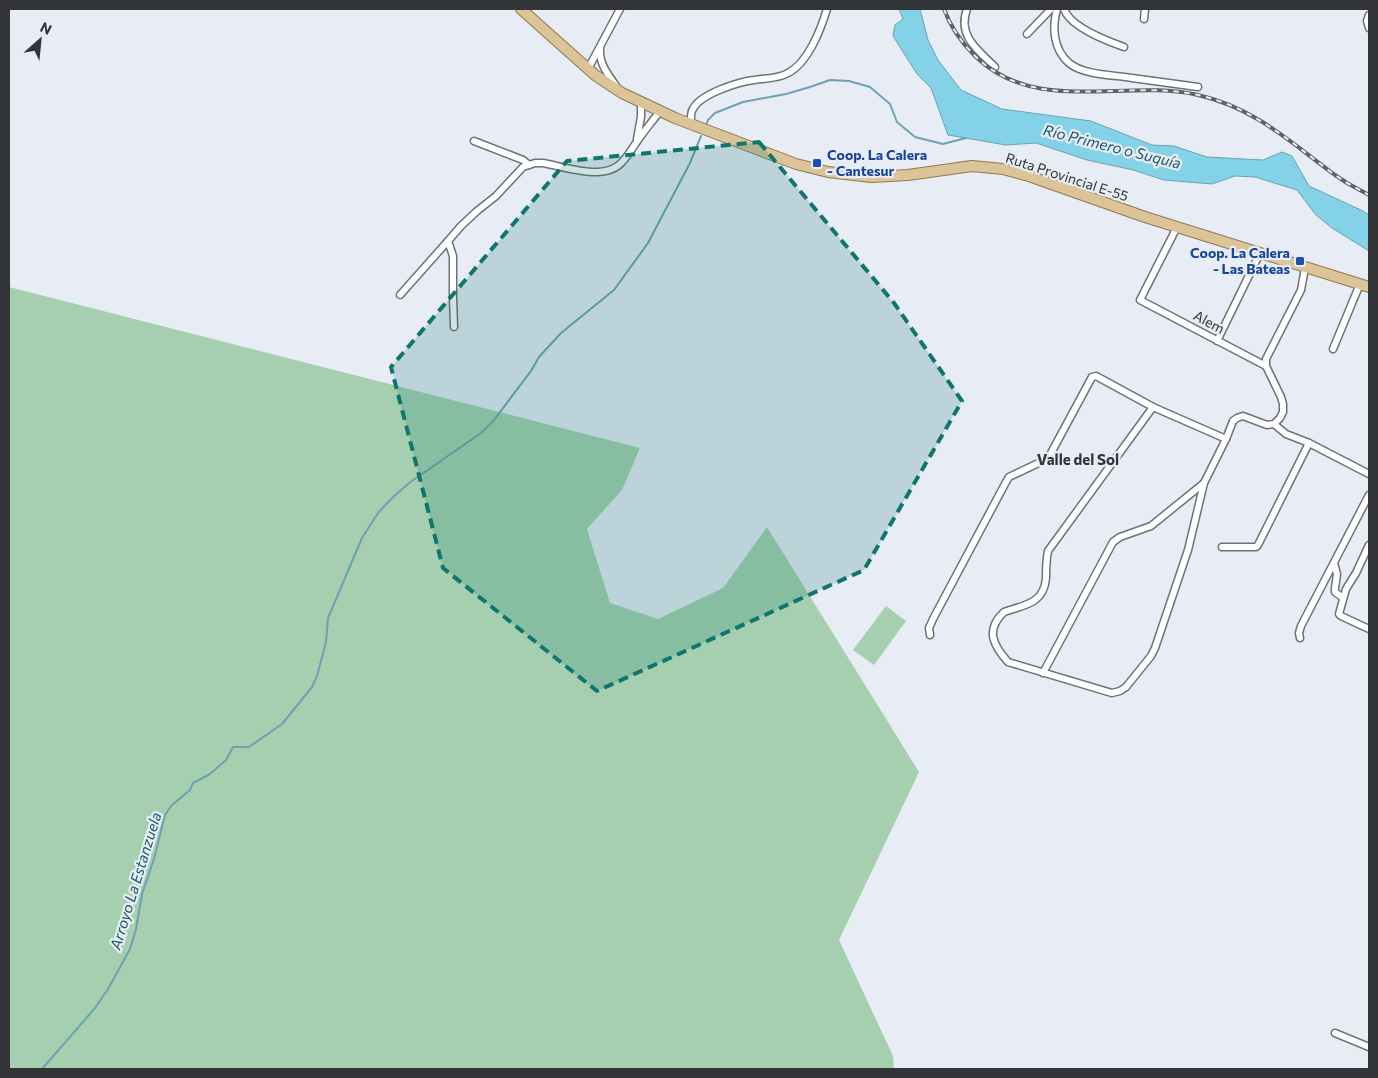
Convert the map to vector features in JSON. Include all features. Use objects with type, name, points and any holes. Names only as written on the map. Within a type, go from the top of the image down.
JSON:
[{"type":"main road","name":"Ruta Provincial E-55","points":[[521,9],[603,81],[641,104],[796,164],[843,175],[857,176],[890,176],[972,166],[1003,169],[1029,176],[1097,201],[1260,254],[1365,286]]},
{"type":"street","points":[[588,69],[620,9]]},
{"type":"street","points":[[691,124],[692,109],[704,98],[734,84],[781,76],[793,70],[809,51],[821,27],[827,9]]},
{"type":"street","points":[[966,9],[964,20],[966,34],[972,44],[995,67]]},
{"type":"street","points":[[1027,34],[1051,9]]},
{"type":"street","points":[[1057,9],[1054,22],[1055,39],[1062,54],[1076,68],[1096,73],[1198,87]]},
{"type":"street","points":[[1064,9],[1066,15],[1080,26],[1124,47]]},
{"type":"street","points":[[1144,19],[1145,9]]},
{"type":"street","points":[[1369,15],[1367,22],[1369,28]]},
{"type":"street","points":[[600,46],[602,64],[622,93]]},
{"type":"street","points":[[636,142],[641,117],[641,104]]},
{"type":"street","points":[[400,295],[461,226],[496,196],[523,166],[544,163],[591,172],[606,171],[619,166],[625,161],[636,142],[660,111]]},
{"type":"street","points":[[474,141],[529,164]]},
{"type":"street","name":"Alem","points":[[1178,227],[1140,300],[1266,366]]},
{"type":"street","points":[[448,241],[453,256],[452,297],[454,327]]},
{"type":"street","points":[[1217,341],[1260,254]]},
{"type":"street","points":[[1153,407],[1048,551],[1045,585],[1039,598],[1004,612],[1001,615],[993,630],[992,637],[1003,657],[1008,662],[1112,693],[1120,691],[1131,682],[1151,656],[1159,638],[1188,550],[1204,484],[1233,421],[1243,416],[1267,425],[1274,424],[1283,412],[1283,404],[1266,366],[1266,359],[1301,290],[1305,268]]},
{"type":"street","points":[[1333,349],[1365,286]]},
{"type":"street","points":[[930,635],[929,628],[933,619],[1009,477],[1047,459],[1092,377],[1096,376],[1153,407],[1226,439]]},
{"type":"street","points":[[1274,424],[1286,434],[1309,443],[1369,474]]},
{"type":"street","points":[[1222,547],[1256,547],[1258,545],[1309,443]]},
{"type":"street","points":[[1043,673],[1113,542],[1120,537],[1151,526],[1159,521],[1204,484]]},
{"type":"street","points":[[1300,638],[1301,626],[1369,495]]},
{"type":"street","points":[[1369,545],[1346,589],[1339,614],[1369,630]]},
{"type":"street","points":[[1334,563],[1337,574],[1335,592],[1343,598]]},
{"type":"street","points":[[1335,1033],[1369,1047]]},
{"type":"highlighted area","points":[[759,142],[894,303],[962,401],[864,570],[597,691],[443,568],[391,367],[567,161]]},
{"type":"green space","points":[[9,287],[640,448],[622,490],[587,529],[610,603],[658,619],[723,588],[767,527],[919,772],[839,940],[893,1056],[894,1069],[9,1069]]},
{"type":"green space","points":[[886,606],[906,621],[874,665],[853,650]]},
{"type":"water","name":"Río Primero o Suquía","points":[[899,9],[920,9],[928,40],[938,60],[961,90],[1002,109],[1091,121],[1152,145],[1174,146],[1207,157],[1263,160],[1282,152],[1292,156],[1309,186],[1369,215],[1369,251],[1332,228],[1316,215],[1297,190],[1255,177],[1235,176],[1212,184],[1164,180],[1133,170],[1087,160],[1036,143],[1006,145],[948,135],[931,88],[917,74],[893,36],[895,25],[903,19]]},
{"type":"waterway","name":"Arroyo La Estanzuela","points":[[706,125],[715,113],[743,102],[786,94],[830,80],[849,81],[870,87],[890,104],[897,122],[915,137],[943,144],[966,138]]},
{"type":"waterway","name":"Arroyo La Estanzuela","points":[[42,1069],[95,1008],[130,949],[136,929],[142,894],[154,859],[165,815],[172,805],[190,790],[193,783],[210,774],[226,760],[233,747],[249,747],[282,724],[312,687],[317,676],[326,642],[328,618],[362,538],[378,513],[409,483],[481,433],[494,420],[531,371],[539,357],[561,333],[614,290],[648,243],[690,163],[701,136]]},
{"type":"railway","points":[[944,9],[953,28],[966,46],[975,56],[999,74],[1025,85],[1053,90],[1082,92],[1170,91],[1198,95],[1218,101],[1255,117],[1335,175],[1369,195]]},
{"type":"place","name":"Coop. La Calera - Cantesur","points":[[817,163]]},
{"type":"place","name":"Coop. La Calera - Las Bateas","points":[[1300,261]]},
{"type":"district","name":"Valle del Sol","points":[[1078,460]]}]
